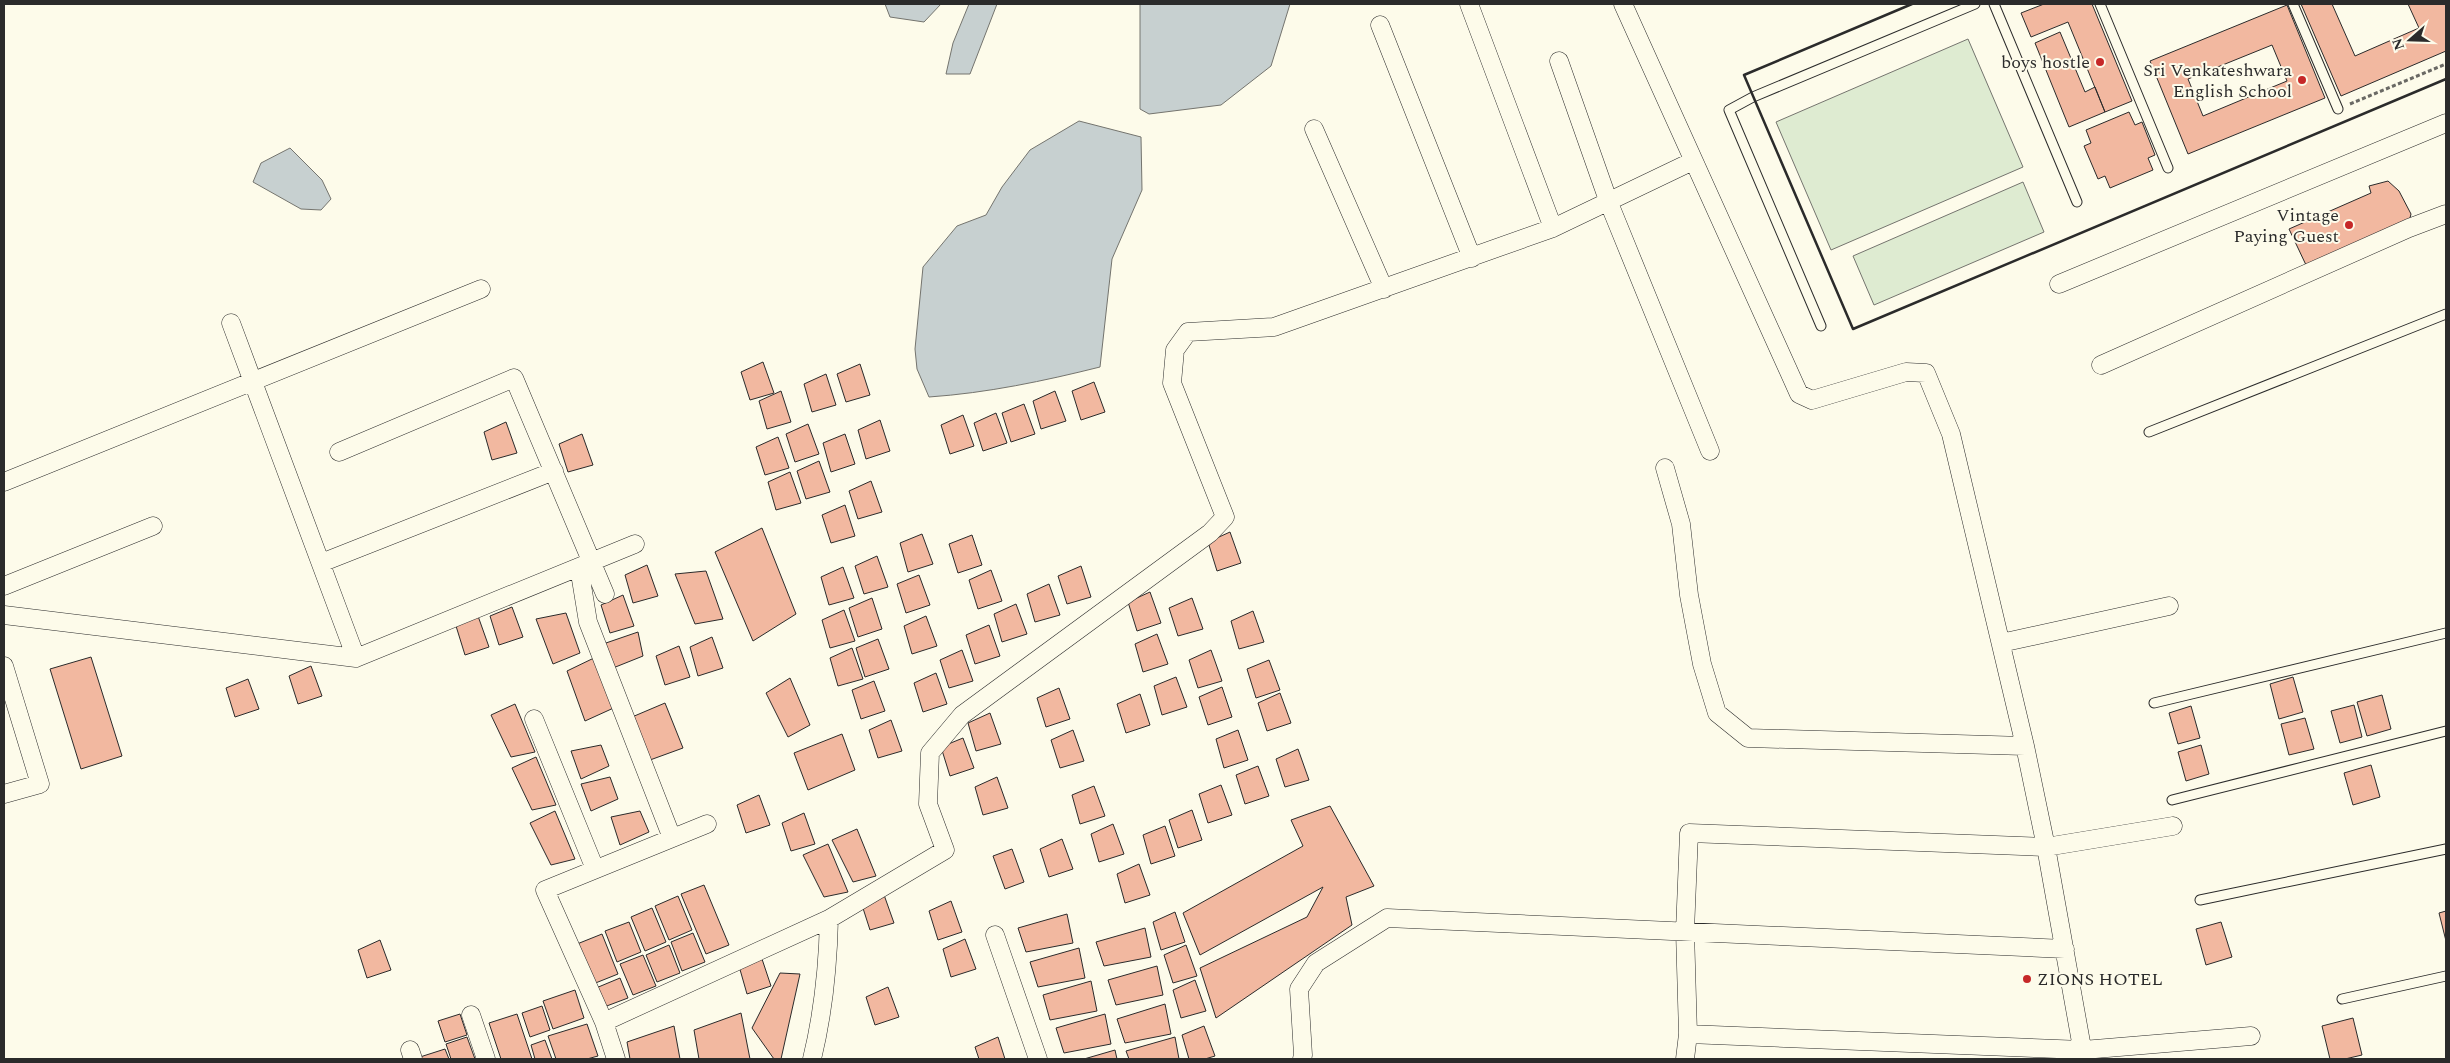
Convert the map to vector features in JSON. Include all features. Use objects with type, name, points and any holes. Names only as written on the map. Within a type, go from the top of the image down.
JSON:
[{"type":"street","points":[[1469,4],[1553,228]]},
{"type":"street","points":[[1623,4],[1798,394],[1812,400],[1906,372],[1926,373],[1951,434],[2025,746],[2046,847],[2083,1055]]},
{"type":"street","points":[[1380,25],[1472,258]]},
{"type":"street","points":[[1560,62],[1608,203],[1710,451]]},
{"type":"street","points":[[2060,284],[2446,123]]},
{"type":"street","points":[[1314,129],[1384,289]]},
{"type":"street","points":[[604,1022],[829,919],[945,850],[928,804],[930,753],[962,715],[1210,533],[1225,516],[1172,382],[1175,350],[1188,332],[1274,327],[1553,228],[1693,161]]},
{"type":"street","points":[[2101,365],[2409,228],[2446,214]]},
{"type":"street","points":[[4,482],[481,289]]},
{"type":"street","points":[[231,323],[356,658]]},
{"type":"street","points":[[339,452],[514,378],[554,471],[586,564],[605,594]]},
{"type":"street","points":[[1664,468],[1681,524],[1689,595],[1702,664],[1717,713],[1748,738],[2025,746]]},
{"type":"street","points":[[321,562],[554,471]]},
{"type":"street","points":[[4,586],[153,526]]},
{"type":"street","points":[[4,615],[356,658],[635,544]]},
{"type":"street","points":[[586,564],[588,622],[672,838]]},
{"type":"street","points":[[2001,643],[2169,606]]},
{"type":"street","points":[[4,666],[7,688],[40,784],[4,794]]},
{"type":"street","points":[[534,719],[595,869]]},
{"type":"street","points":[[616,1059],[604,1022],[546,890],[707,824]]},
{"type":"street","points":[[1686,1059],[1688,1034],[1684,931],[1689,833],[2046,847],[2173,826]]},
{"type":"street","points":[[1302,1059],[1298,989],[1316,964],[1387,918],[2065,949]]},
{"type":"street","points":[[812,1059],[828,955],[829,919]]},
{"type":"street","points":[[995,935],[1038,1059]]},
{"type":"street","points":[[471,1015],[486,1059]]},
{"type":"street","points":[[1688,1034],[2083,1055],[2251,1036]]},
{"type":"lane","points":[[1820,326],[1730,110],[1753,97],[1975,4]]},
{"type":"lane","points":[[1994,4],[2077,202]]},
{"type":"lane","points":[[2100,4],[2168,168]]},
{"type":"lane","points":[[2293,4],[2338,109]]},
{"type":"lane","points":[[2149,432],[2446,314]]},
{"type":"lane","points":[[2154,703],[2446,633]]},
{"type":"lane","points":[[2172,800],[2446,731]]},
{"type":"lane","points":[[2200,900],[2446,848]]},
{"type":"lane","points":[[2342,999],[2446,976]]},
{"type":"path","points":[[2338,109],[2446,64]]},
{"type":"green space","points":[[1968,39],[2023,167],[1831,250],[1776,122]]},
{"type":"green space","points":[[2023,182],[2044,232],[1874,305],[1853,256]]},
{"type":"shaded area","points":[[885,4],[941,4],[924,22],[890,17]]},
{"type":"shaded area","points":[[969,4],[997,4],[970,74],[946,74],[953,43]]},
{"type":"shaded area","points":[[1140,4],[1290,4],[1271,66],[1221,105],[1149,114],[1140,109]]},
{"type":"shaded area","points":[[1079,121],[1141,137],[1142,190],[1112,259],[1100,367],[1015,386],[929,397],[917,369],[915,349],[923,267],[957,226],[986,215],[1002,187],[1030,150]]},
{"type":"shaded area","points":[[290,148],[322,180],[331,199],[321,210],[301,209],[253,182],[261,163]]},
{"type":"building","name":"boys hostle","points":[[2044,4],[2092,4],[2132,101],[2105,112],[2068,22],[2031,37],[2021,13]]},
{"type":"building","points":[[2301,4],[2332,4],[2355,56],[2419,28],[2408,4],[2446,4],[2446,51],[2341,96]]},
{"type":"building","name":"Sri Venkateshwara English School","points":[[2287,5],[2325,98],[2188,154],[2150,61]],"holes":[[[2272,45],[2287,81],[2203,116],[2188,79]]]},
{"type":"building","points":[[2060,32],[2085,92],[2095,87],[2105,112],[2069,127],[2035,43]]},
{"type":"building","points":[[2129,112],[2135,125],[2142,122],[2155,155],[2148,158],[2153,170],[2110,188],[2105,176],[2098,179],[2084,146],[2091,143],[2086,130]]},
{"type":"building","name":"Vintage Paying Guest","points":[[2388,181],[2399,191],[2411,214],[2409,222],[2306,265],[2289,229],[2371,193],[2369,186]]},
{"type":"building","points":[[763,362],[774,393],[750,400],[741,372]]},
{"type":"building","points":[[860,364],[870,395],[846,402],[837,374]]},
{"type":"building","points":[[826,374],[836,405],[812,412],[804,384]]},
{"type":"building","points":[[1094,382],[1105,412],[1081,420],[1072,391]]},
{"type":"building","points":[[781,391],[791,422],[767,429],[759,401]]},
{"type":"building","points":[[1055,391],[1066,421],[1041,429],[1033,401]]},
{"type":"building","points":[[1024,404],[1035,434],[1011,442],[1002,413]]},
{"type":"building","points":[[996,413],[1007,443],[983,451],[974,423]]},
{"type":"building","points":[[963,415],[974,446],[950,454],[941,425]]},
{"type":"building","points":[[880,420],[890,451],[866,459],[858,430]]},
{"type":"building","points":[[506,422],[517,453],[492,460],[484,432]]},
{"type":"building","points":[[808,424],[819,454],[795,462],[786,434]]},
{"type":"building","points":[[582,434],[593,465],[568,472],[559,444]]},
{"type":"building","points":[[845,434],[855,464],[831,472],[823,443]]},
{"type":"building","points":[[778,437],[789,468],[765,475],[756,447]]},
{"type":"building","points":[[819,461],[830,492],[806,499],[797,471]]},
{"type":"building","points":[[790,472],[801,503],[776,510],[768,482]]},
{"type":"building","points":[[871,481],[882,512],[858,519],[849,491]]},
{"type":"building","points":[[845,505],[855,536],[831,543],[822,515]]},
{"type":"building","points":[[762,528],[796,614],[753,641],[715,552]]},
{"type":"building","points":[[1230,532],[1241,563],[1217,571],[1208,542]]},
{"type":"building","points":[[922,534],[933,564],[908,572],[900,543]]},
{"type":"building","points":[[972,535],[982,565],[958,573],[949,544]]},
{"type":"building","points":[[877,556],[888,587],[864,594],[855,566]]},
{"type":"building","points":[[647,565],[658,596],[633,603],[625,575]]},
{"type":"building","points":[[1081,566],[1091,597],[1067,604],[1058,576]]},
{"type":"building","points":[[843,567],[854,598],[829,605],[821,577]]},
{"type":"building","points":[[991,570],[1002,601],[978,609],[969,580]]},
{"type":"building","points":[[706,571],[723,619],[695,624],[675,574]]},
{"type":"building","points":[[919,575],[930,605],[906,613],[897,584]]},
{"type":"building","points":[[1049,584],[1060,615],[1035,622],[1027,594]]},
{"type":"building","points":[[1150,592],[1161,623],[1137,631],[1128,602]]},
{"type":"building","points":[[623,595],[634,626],[610,633],[601,605]]},
{"type":"building","points":[[872,598],[882,629],[858,637],[849,608]]},
{"type":"building","points":[[1192,598],[1203,629],[1178,636],[1169,608]]},
{"type":"building","points":[[1016,604],[1027,634],[1002,642],[994,614]]},
{"type":"building","points":[[512,607],[523,637],[499,645],[490,616]]},
{"type":"building","points":[[844,610],[855,641],[830,648],[822,620]]},
{"type":"building","points":[[1253,611],[1264,642],[1239,649],[1231,621]]},
{"type":"building","points":[[566,613],[580,653],[553,664],[536,619]]},
{"type":"building","points":[[478,616],[489,647],[465,655],[456,626]]},
{"type":"building","points":[[926,616],[937,646],[912,654],[904,626]]},
{"type":"building","points":[[989,625],[1000,656],[975,664],[966,635]]},
{"type":"building","points":[[638,632],[643,656],[613,668],[603,644]]},
{"type":"building","points":[[1157,634],[1168,664],[1143,672],[1135,644]]},
{"type":"building","points":[[712,637],[723,668],[698,676],[690,647]]},
{"type":"building","points":[[878,639],[889,669],[865,677],[856,648]]},
{"type":"building","points":[[679,646],[690,677],[665,685],[656,656]]},
{"type":"building","points":[[852,648],[863,679],[838,686],[830,658]]},
{"type":"building","points":[[962,650],[973,681],[949,688],[940,660]]},
{"type":"building","points":[[1211,650],[1222,681],[1198,688],[1189,660]]},
{"type":"building","points":[[91,657],[122,756],[81,769],[50,669]]},
{"type":"building","points":[[596,657],[618,706],[585,721],[567,671]]},
{"type":"building","points":[[1269,660],[1280,690],[1256,698],[1247,669]]},
{"type":"building","points":[[311,666],[322,696],[298,704],[289,676]]},
{"type":"building","points":[[936,673],[947,704],[923,712],[914,683]]},
{"type":"building","points":[[1176,677],[1187,707],[1162,715],[1154,686]]},
{"type":"building","points":[[2293,677],[2303,712],[2279,719],[2270,684]]},
{"type":"building","points":[[790,678],[810,725],[788,737],[766,693]]},
{"type":"building","points":[[248,679],[259,709],[235,717],[226,688]]},
{"type":"building","points":[[874,681],[885,711],[861,719],[852,690]]},
{"type":"building","points":[[1222,687],[1232,717],[1208,725],[1199,697]]},
{"type":"building","points":[[1059,688],[1070,719],[1046,727],[1037,698]]},
{"type":"building","points":[[1280,693],[1291,723],[1267,731],[1258,703]]},
{"type":"building","points":[[1140,694],[1150,725],[1126,733],[1117,704]]},
{"type":"building","points":[[2382,695],[2391,729],[2367,736],[2357,702]]},
{"type":"building","points":[[665,703],[683,748],[650,760],[632,717]]},
{"type":"building","points":[[515,704],[535,752],[511,757],[491,715]]},
{"type":"building","points":[[2354,705],[2362,737],[2340,743],[2331,711]]},
{"type":"building","points":[[2191,706],[2200,738],[2178,744],[2169,713]]},
{"type":"building","points":[[990,713],[1001,744],[976,751],[968,723]]},
{"type":"building","points":[[2305,718],[2314,749],[2289,755],[2281,724]]},
{"type":"building","points":[[891,720],[902,751],[878,758],[869,730]]},
{"type":"building","points":[[1073,730],[1084,761],[1060,768],[1051,740]]},
{"type":"building","points":[[1238,730],[1248,760],[1224,768],[1216,739]]},
{"type":"building","points":[[842,734],[855,770],[808,790],[794,753]]},
{"type":"building","points":[[963,738],[974,768],[950,776],[941,747]]},
{"type":"building","points":[[601,745],[609,766],[581,779],[571,751]]},
{"type":"building","points":[[2201,745],[2209,774],[2186,781],[2178,752]]},
{"type":"building","points":[[1298,749],[1309,780],[1285,787],[1276,759]]},
{"type":"building","points":[[536,757],[556,805],[532,810],[512,768]]},
{"type":"building","points":[[2371,765],[2380,797],[2353,805],[2344,773]]},
{"type":"building","points":[[1258,766],[1269,796],[1245,804],[1236,775]]},
{"type":"building","points":[[610,777],[618,799],[591,811],[581,784]]},
{"type":"building","points":[[997,777],[1008,808],[983,815],[975,787]]},
{"type":"building","points":[[1221,785],[1232,815],[1208,823],[1199,794]]},
{"type":"building","points":[[1094,786],[1105,816],[1080,824],[1072,795]]},
{"type":"building","points":[[759,795],[770,825],[746,833],[737,805]]},
{"type":"building","points":[[1330,806],[1374,886],[1346,897],[1352,925],[1216,1018],[1200,968],[1307,917],[1323,887],[1200,955],[1183,913],[1303,846],[1291,820]]},
{"type":"building","points":[[1192,810],[1202,840],[1178,848],[1169,820]]},
{"type":"building","points":[[555,811],[575,859],[551,865],[530,823]]},
{"type":"building","points":[[640,811],[649,832],[620,845],[611,817]]},
{"type":"building","points":[[804,813],[815,844],[791,851],[782,823]]},
{"type":"building","points":[[1113,824],[1124,854],[1099,862],[1091,834]]},
{"type":"building","points":[[1165,826],[1175,856],[1151,864],[1143,835]]},
{"type":"building","points":[[857,829],[876,876],[853,882],[832,840]]},
{"type":"building","points":[[1062,839],[1073,869],[1049,877],[1040,849]]},
{"type":"building","points":[[828,844],[848,892],[824,897],[803,855]]},
{"type":"building","points":[[1012,849],[1024,882],[1005,889],[993,856]]},
{"type":"building","points":[[1139,864],[1150,895],[1125,903],[1117,874]]},
{"type":"building","points":[[704,885],[729,945],[706,954],[681,894]]},
{"type":"building","points":[[883,892],[894,923],[870,930],[861,902]]},
{"type":"building","points":[[678,896],[692,930],[669,940],[655,906]]},
{"type":"building","points":[[951,901],[962,932],[938,940],[929,911]]},
{"type":"building","points":[[652,908],[666,942],[645,951],[631,917]]},
{"type":"building","points":[[2446,911],[2446,941],[2439,913]]},
{"type":"building","points":[[1175,912],[1185,942],[1161,950],[1153,922]]},
{"type":"building","points":[[1067,914],[1073,943],[1026,952],[1018,928]]},
{"type":"building","points":[[629,922],[641,952],[617,962],[605,931]]},
{"type":"building","points":[[2221,922],[2232,957],[2206,965],[2196,929]]},
{"type":"building","points":[[1145,928],[1151,957],[1104,966],[1096,942]]},
{"type":"building","points":[[693,933],[705,962],[682,971],[671,942]]},
{"type":"building","points":[[602,934],[618,974],[593,984],[577,944]]},
{"type":"building","points":[[965,939],[976,969],[951,977],[943,949]]},
{"type":"building","points":[[380,940],[391,970],[367,978],[358,950]]},
{"type":"building","points":[[669,945],[680,973],[657,982],[646,955]]},
{"type":"building","points":[[1186,945],[1197,976],[1173,983],[1164,955]]},
{"type":"building","points":[[1079,948],[1085,978],[1038,987],[1030,962]]},
{"type":"building","points":[[643,955],[656,986],[633,995],[620,964]]},
{"type":"building","points":[[761,956],[771,986],[747,994],[739,966]]},
{"type":"building","points":[[1157,966],[1163,995],[1116,1005],[1108,980]]},
{"type":"building","points":[[780,973],[800,974],[781,1059],[774,1059],[752,1028]]},
{"type":"building","points":[[620,978],[628,998],[604,1007],[596,988]]},
{"type":"building","points":[[1195,980],[1206,1011],[1181,1018],[1173,990]]},
{"type":"building","points":[[1091,981],[1097,1011],[1050,1020],[1043,995]]},
{"type":"building","points":[[888,987],[899,1017],[875,1025],[866,997]]},
{"type":"building","points":[[575,990],[584,1018],[553,1029],[543,1001]]},
{"type":"building","points":[[1165,1004],[1171,1034],[1125,1043],[1117,1019]]},
{"type":"building","points":[[542,1006],[550,1030],[530,1037],[522,1013]]},
{"type":"building","points":[[741,1013],[750,1059],[699,1059],[694,1030]]},
{"type":"building","points":[[460,1014],[467,1035],[445,1042],[438,1021]]},
{"type":"building","points":[[517,1014],[532,1059],[501,1059],[489,1023]]},
{"type":"building","points":[[1105,1014],[1111,1044],[1064,1053],[1056,1028]]},
{"type":"building","points":[[2353,1018],[2362,1055],[2345,1059],[2330,1059],[2322,1026]]},
{"type":"building","points":[[587,1024],[598,1056],[587,1059],[556,1059],[548,1036]]},
{"type":"building","points":[[674,1026],[680,1059],[630,1059],[627,1042]]},
{"type":"building","points":[[1204,1026],[1215,1056],[1205,1059],[1189,1059],[1182,1035]]},
{"type":"building","points":[[467,1037],[475,1059],[451,1059],[446,1044]]},
{"type":"building","points":[[998,1037],[1005,1059],[979,1059],[975,1047]]},
{"type":"building","points":[[1175,1037],[1179,1059],[1129,1059],[1126,1051]]},
{"type":"building","points":[[545,1040],[552,1059],[535,1059],[531,1045]]},
{"type":"building","points":[[445,1049],[449,1059],[421,1059],[420,1057]]},
{"type":"building","points":[[1115,1050],[1117,1059],[1084,1059]]},
{"type":"wall","points":[[1912,4],[1744,75],[1853,329],[2446,79]]},
{"type":"place","name":"boys hostle","points":[[2100,62]]},
{"type":"place","name":"Sri Venkateshwara English School","points":[[2302,80]]},
{"type":"place","name":"Vintage Paying Guest","points":[[2349,225]]},
{"type":"place","name":"ZIONS HOTEL","points":[[2027,979]]}]
